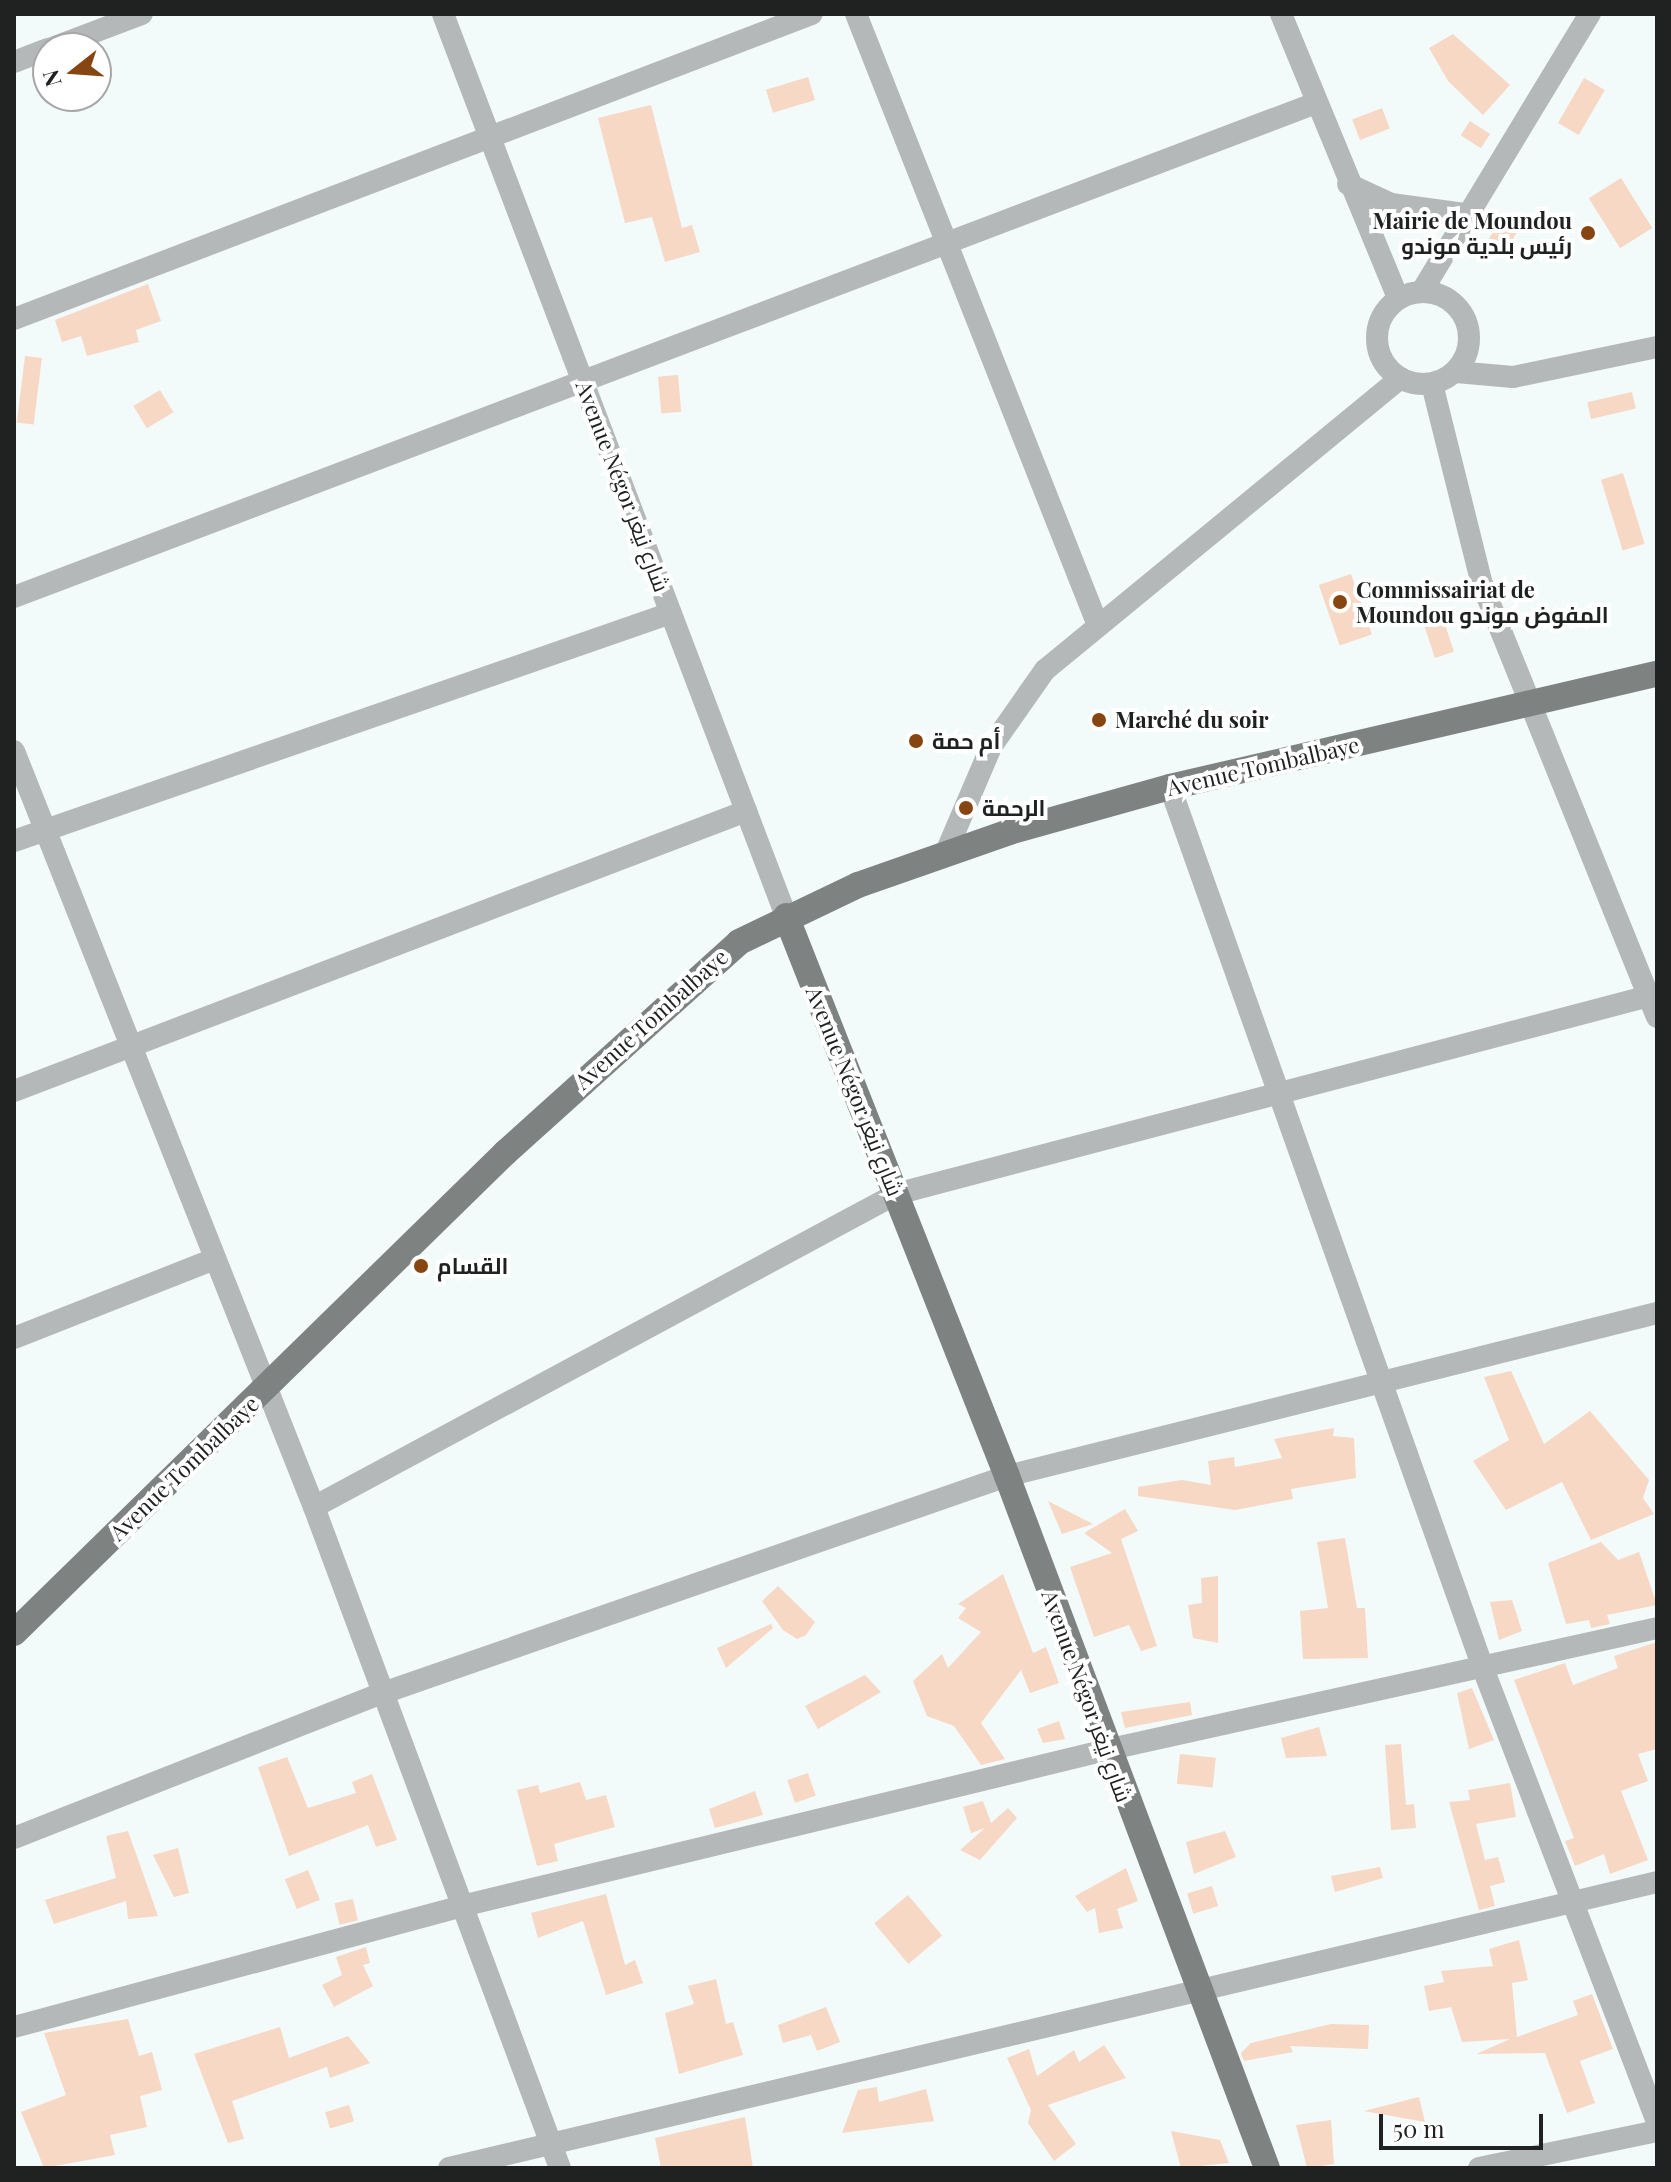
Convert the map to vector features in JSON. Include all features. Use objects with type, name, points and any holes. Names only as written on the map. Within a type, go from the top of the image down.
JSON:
[{"type":"main road","name":"Avenue Tombalbaye","points":[[14,1633],[698,971],[786,916],[946,852],[1170,787],[1657,674]]},
{"type":"main road","name":"Avenue Négor شارع نيغر","points":[[786,916],[1007,1476],[1106,1750],[1267,2168]]},
{"type":"street","points":[[95,32],[142,14]]},
{"type":"street","name":"Avenue Négor شارع نيغر","points":[[443,14],[493,138],[786,916]]},
{"type":"street","points":[[14,319],[812,14]]},
{"type":"street","points":[[856,14],[1097,623]]},
{"type":"street","points":[[1281,14],[1313,104],[1398,298]]},
{"type":"street","points":[[1422,291],[1590,14]]},
{"type":"street","points":[[14,597],[946,246],[1313,104]]},
{"type":"street","points":[[1348,184],[1391,204],[1466,214]]},
{"type":"street","points":[[1456,372],[1468,347],[1467,319],[1448,299],[1422,291],[1398,298],[1377,339],[1400,378],[1432,384],[1456,372],[1513,377],[1657,347]]},
{"type":"street","points":[[946,852],[991,747],[1045,670],[1097,623],[1400,378]]},
{"type":"street","points":[[1432,384],[1482,584],[1527,706],[1653,995],[1657,1017]]},
{"type":"street","points":[[14,841],[671,613]]},
{"type":"street","points":[[14,751],[314,1507],[466,1905],[560,2168]]},
{"type":"street","points":[[1170,787],[1275,1094],[1382,1378],[1484,1671],[1657,2121]]},
{"type":"street","points":[[14,1091],[746,811]]},
{"type":"street","points":[[314,1507],[896,1194],[1653,995]]},
{"type":"street","points":[[14,1338],[215,1259]]},
{"type":"street","points":[[14,1838],[383,1693],[1007,1476],[1382,1378],[1657,1313]]},
{"type":"street","points":[[14,2027],[466,1905],[1106,1750],[1484,1671],[1657,1628]]},
{"type":"street","points":[[449,2168],[1196,1988],[1657,1882]]},
{"type":"street","points":[[1479,2168],[1657,2131]]},
{"type":"building","points":[[1453,34],[1510,85],[1483,115],[1448,81],[1429,48]]},
{"type":"building","points":[[808,77],[815,100],[773,113],[766,90]]},
{"type":"building","points":[[1584,78],[1605,90],[1579,135],[1558,123]]},
{"type":"building","points":[[651,105],[682,228],[692,225],[700,252],[665,262],[652,217],[625,223],[598,118]]},
{"type":"building","points":[[1382,108],[1390,129],[1360,140],[1352,119]]},
{"type":"building","points":[[1470,121],[1490,134],[1481,148],[1461,135]]},
{"type":"building","points":[[1621,178],[1652,228],[1620,248],[1589,198]]},
{"type":"building","points":[[1499,221],[1517,231],[1506,252],[1487,242]]},
{"type":"building","points":[[148,284],[161,321],[136,330],[139,342],[87,356],[81,336],[62,342],[55,320]]},
{"type":"building","points":[[25,356],[42,358],[34,425],[17,423]]},
{"type":"building","points":[[678,375],[681,412],[661,414],[658,377]]},
{"type":"building","points":[[160,390],[173,412],[147,428],[133,406]]},
{"type":"building","points":[[1632,392],[1636,409],[1591,419],[1587,402]]},
{"type":"building","points":[[1623,473],[1645,544],[1623,550],[1601,480]]},
{"type":"building","points":[[1351,574],[1372,635],[1340,646],[1319,585]]},
{"type":"building","points":[[1440,609],[1454,652],[1435,658],[1421,615]]},
{"type":"building","points":[[1511,1371],[1544,1444],[1590,1411],[1649,1480],[1643,1498],[1654,1514],[1591,1540],[1562,1482],[1506,1510],[1473,1461],[1509,1440],[1484,1377]]},
{"type":"building","points":[[1334,1428],[1333,1436],[1354,1438],[1356,1478],[1291,1489],[1293,1499],[1235,1510],[1138,1496],[1138,1487],[1182,1480],[1211,1485],[1208,1461],[1234,1457],[1235,1467],[1282,1458],[1274,1439]]},
{"type":"building","points":[[1048,1501],[1093,1524],[1062,1534]]},
{"type":"building","points":[[1125,1509],[1138,1531],[1121,1539],[1157,1646],[1141,1651],[1129,1625],[1094,1637],[1070,1567],[1112,1553],[1084,1533]]},
{"type":"building","points":[[1345,1538],[1357,1608],[1365,1608],[1368,1658],[1303,1659],[1300,1611],[1328,1608],[1317,1542]]},
{"type":"building","points":[[1601,1542],[1618,1560],[1639,1552],[1657,1605],[1607,1615],[1610,1624],[1591,1628],[1589,1620],[1566,1624],[1548,1563]]},
{"type":"building","points":[[1003,1574],[1033,1653],[1046,1647],[1059,1683],[1030,1693],[1021,1670],[981,1723],[1005,1759],[981,1765],[954,1726],[927,1716],[913,1681],[942,1654],[948,1668],[981,1632],[958,1618],[966,1608],[958,1604]]},
{"type":"building","points":[[1218,1576],[1218,1643],[1193,1638],[1188,1605],[1202,1603],[1201,1578]]},
{"type":"building","points":[[778,1586],[815,1622],[806,1635],[797,1639],[783,1630],[762,1601]]},
{"type":"building","points":[[1512,1600],[1522,1631],[1499,1640],[1490,1602]]},
{"type":"building","points":[[771,1624],[773,1628],[726,1668],[717,1648]]},
{"type":"building","points":[[1657,1642],[1657,1749],[1638,1754],[1648,1781],[1621,1791],[1648,1860],[1610,1874],[1604,1854],[1575,1866],[1565,1841],[1574,1838],[1514,1680],[1565,1663],[1573,1685],[1618,1668],[1614,1656]]},
{"type":"building","points":[[865,1675],[881,1692],[818,1729],[805,1706]]},
{"type":"building","points":[[1472,1688],[1494,1740],[1469,1749],[1457,1693]]},
{"type":"building","points":[[1190,1702],[1192,1715],[1125,1728],[1121,1712]]},
{"type":"building","points":[[1059,1721],[1065,1739],[1043,1743],[1037,1729]]},
{"type":"building","points":[[1319,1727],[1327,1756],[1286,1758],[1281,1738]]},
{"type":"building","points":[[1401,1744],[1406,1805],[1414,1804],[1416,1828],[1391,1830],[1385,1745]]},
{"type":"building","points":[[1180,1754],[1216,1758],[1213,1788],[1177,1784]]},
{"type":"building","points":[[287,1757],[308,1808],[356,1793],[352,1782],[372,1774],[397,1840],[376,1847],[368,1825],[289,1856],[258,1767]]},
{"type":"building","points":[[808,1773],[816,1796],[795,1803],[787,1780]]},
{"type":"building","points":[[580,1782],[586,1800],[606,1795],[615,1827],[554,1844],[558,1861],[537,1866],[517,1790],[538,1785],[540,1793]]},
{"type":"building","points":[[1510,1783],[1516,1817],[1476,1824],[1485,1860],[1498,1857],[1505,1882],[1490,1886],[1495,1906],[1479,1910],[1449,1802],[1470,1800],[1468,1790]]},
{"type":"building","points":[[755,1791],[763,1815],[715,1828],[709,1809]]},
{"type":"building","points":[[983,1801],[991,1823],[1008,1808],[1017,1818],[980,1860],[960,1850],[985,1828],[971,1833],[963,1807]]},
{"type":"building","points":[[128,1831],[158,1916],[128,1919],[126,1901],[54,1924],[45,1900],[116,1878],[106,1836]]},
{"type":"building","points":[[1225,1831],[1236,1857],[1194,1874],[1186,1842]]},
{"type":"building","points":[[178,1848],[189,1893],[174,1897],[153,1855]]},
{"type":"building","points":[[1380,1867],[1383,1878],[1335,1892],[1331,1876]]},
{"type":"building","points":[[1126,1868],[1138,1901],[1117,1909],[1123,1928],[1099,1933],[1095,1908],[1087,1912],[1075,1896]]},
{"type":"building","points":[[308,1870],[320,1900],[297,1909],[285,1879]]},
{"type":"building","points":[[1212,1886],[1218,1906],[1193,1914],[1187,1894]]},
{"type":"building","points":[[606,1894],[625,1965],[635,1960],[643,1983],[606,1995],[583,1921],[538,1938],[531,1913]]},
{"type":"building","points":[[908,1895],[942,1936],[908,1964],[874,1923]]},
{"type":"building","points":[[353,1899],[358,1920],[339,1925],[334,1903]]},
{"type":"building","points":[[1519,1940],[1528,1980],[1512,1983],[1517,2037],[1578,2015],[1573,2001],[1592,1994],[1613,2049],[1580,2061],[1595,2103],[1567,2113],[1545,2053],[1476,2054],[1510,2039],[1462,2042],[1451,2007],[1429,2011],[1424,1986],[1444,1982],[1441,1971],[1493,1966],[1489,1949]]},
{"type":"building","points":[[366,1947],[370,1963],[363,1965],[373,1986],[334,2007],[322,1985],[342,1975],[336,1957]]},
{"type":"building","points":[[716,1979],[726,2024],[733,2022],[743,2055],[679,2074],[665,2013],[694,2004],[688,1986]]},
{"type":"building","points":[[826,2007],[840,2042],[817,2051],[811,2035],[783,2043],[778,2025]]},
{"type":"building","points":[[128,2019],[139,2056],[152,2052],[162,2090],[140,2096],[147,2127],[110,2135],[115,2155],[44,2168],[21,2112],[66,2095],[44,2033]]},
{"type":"building","points":[[1331,2024],[1369,2025],[1368,2049],[1290,2046],[1293,2052],[1244,2061],[1241,2053],[1251,2043]]},
{"type":"building","points":[[280,2027],[289,2058],[348,2036],[370,2063],[330,2078],[327,2067],[232,2101],[244,2139],[228,2143],[194,2054]]},
{"type":"building","points":[[1104,2045],[1126,2078],[1048,2105],[1076,2144],[1054,2161],[1028,2123],[1031,2110],[1007,2058],[1029,2049],[1037,2076],[1074,2050],[1079,2062]]},
{"type":"building","points":[[877,2087],[879,2102],[926,2089],[934,2121],[842,2133],[858,2090]]},
{"type":"building","points":[[1419,2097],[1425,2122],[1364,2111]]},
{"type":"building","points":[[349,2105],[354,2121],[330,2129],[325,2112]]},
{"type":"building","points":[[745,2117],[753,2168],[661,2168],[655,2138]]},
{"type":"building","points":[[1331,2120],[1334,2164],[1307,2168],[1296,2125]]},
{"type":"building","points":[[1171,2131],[1220,2140],[1229,2163],[1181,2168]]},
{"type":"place","name":"Mairie de Moundou رئيس بلدية موندو","points":[[1588,233]]},
{"type":"place","name":"Commissairiat de Moundou المفوض موندو","points":[[1340,602]]},
{"type":"place","name":"Marché du soir","points":[[1099,720]]},
{"type":"place","name":"أم حمة","points":[[916,741]]},
{"type":"place","name":"الرحمة","points":[[966,808]]},
{"type":"place","name":"القسام","points":[[421,1266]]}]
